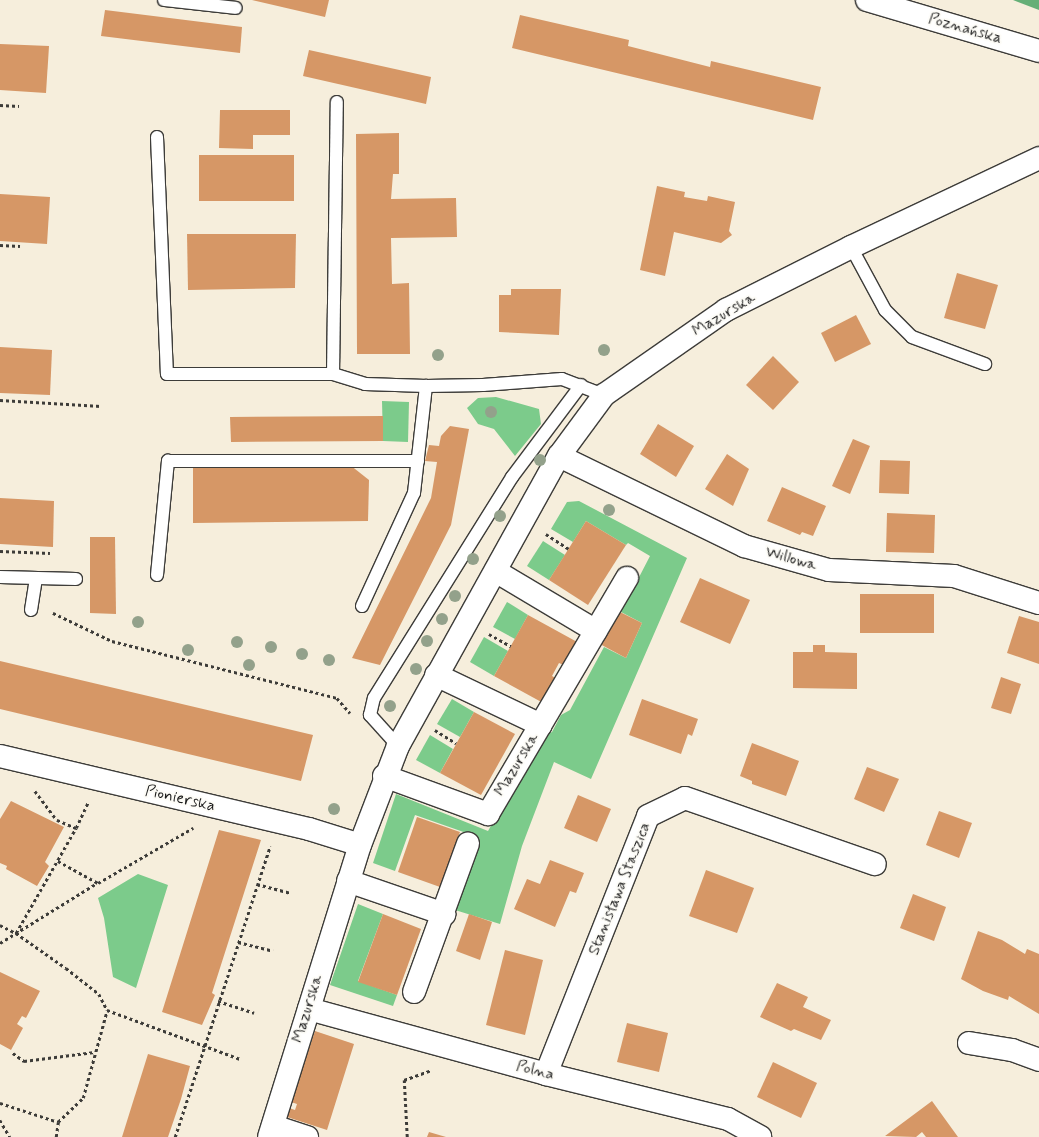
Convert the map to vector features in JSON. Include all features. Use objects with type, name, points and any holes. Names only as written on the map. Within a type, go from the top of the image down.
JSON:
[{"type":"street","name":"Poznańska","points":[[867,0],[1039,51]]},
{"type":"street","name":"Mazurska","points":[[271,1131],[348,881],[384,776],[398,746],[436,675],[497,572],[559,456],[604,396],[726,310],[851,247],[1039,158]]},
{"type":"street","name":"Willowa","points":[[559,456],[744,546],[829,570],[954,576],[1039,603]]},
{"type":"street","points":[[497,572],[596,631]]},
{"type":"street","name":"Mazurska","points":[[384,776],[488,814],[627,578]]},
{"type":"street","name":"Mazurska","points":[[436,675],[541,725]]},
{"type":"street","name":"Pionierska","points":[[0,756],[310,829],[360,845]]},
{"type":"street","name":"Stanisława Staszica","points":[[546,1074],[648,816],[685,798],[875,864]]},
{"type":"street","points":[[414,992],[444,914],[468,844]]},
{"type":"street","points":[[348,881],[444,914]]},
{"type":"street","name":"Polna","points":[[309,1009],[546,1074],[728,1119],[760,1137]]},
{"type":"street","points":[[969,1043],[1012,1050],[1039,1060]]},
{"type":"street","points":[[271,1131],[307,1137]]},
{"type":"lane","points":[[164,0],[236,8]]},
{"type":"lane","points":[[333,374],[337,102]]},
{"type":"lane","points":[[158,137],[167,374],[333,374],[365,384],[426,386],[483,385],[562,379],[581,385],[604,396]]},
{"type":"lane","points":[[851,247],[885,310],[912,337],[985,364]]},
{"type":"lane","points":[[398,746],[370,715],[374,698],[512,477],[581,385]]},
{"type":"lane","points":[[362,606],[414,493],[426,386]]},
{"type":"lane","points":[[157,575],[168,461],[418,461]]},
{"type":"lane","points":[[0,577],[76,579]]},
{"type":"lane","points":[[31,610],[36,579]]},
{"type":"path","points":[[0,105],[19,106]]},
{"type":"path","points":[[0,245],[20,246]]},
{"type":"path","points":[[0,400],[101,406]]},
{"type":"path","points":[[542,532],[569,548]]},
{"type":"path","points":[[0,551],[50,553]]},
{"type":"path","points":[[53,613],[112,641],[337,698],[352,716]]},
{"type":"path","points":[[483,630],[511,646]]},
{"type":"path","points":[[428,726],[456,743]]},
{"type":"path","points":[[34,790],[57,820],[76,828]]},
{"type":"path","points":[[16,933],[76,828],[91,794]]},
{"type":"path","points":[[0,943],[98,883],[195,827]]},
{"type":"path","points":[[175,1137],[271,842]]},
{"type":"path","points":[[58,861],[98,883]]},
{"type":"path","points":[[257,884],[291,893]]},
{"type":"path","points":[[0,925],[16,933],[99,994],[107,1010],[240,1059]]},
{"type":"path","points":[[238,942],[273,952]]},
{"type":"path","points":[[218,1001],[254,1013]]},
{"type":"path","points":[[56,1137],[58,1122],[83,1098],[94,1052],[107,1010]]},
{"type":"path","points":[[13,1053],[24,1061],[94,1052]]},
{"type":"path","points":[[407,1137],[404,1080],[431,1070]]},
{"type":"path","points":[[0,1103],[58,1122]]},
{"type":"path","points":[[0,1120],[10,1137]]},
{"type":"green space","points":[[1013,0],[1039,0],[1039,10]]},
{"type":"green space","points":[[496,397],[539,409],[541,424],[515,456],[494,429],[478,424],[467,408],[478,398]]},
{"type":"green space","points":[[382,401],[409,402],[408,442],[383,441]]},
{"type":"green space","points":[[579,501],[687,558],[591,779],[554,762],[522,846],[500,924],[455,910],[475,836],[415,815],[395,871],[373,863],[396,794],[488,831],[541,737],[552,732],[561,715],[570,710],[604,647],[626,658],[642,623],[621,612],[650,556],[628,543],[626,545],[586,521],[573,542],[551,529],[567,502]]},
{"type":"green space","points":[[543,541],[565,555],[549,580],[527,566]]},
{"type":"green space","points":[[507,602],[528,615],[515,639],[493,627]]},
{"type":"green space","points":[[484,637],[508,651],[494,676],[470,662]]},
{"type":"green space","points":[[452,699],[474,712],[460,737],[437,724]]},
{"type":"green space","points":[[430,735],[453,749],[440,773],[416,760]]},
{"type":"green space","points":[[138,874],[168,885],[136,988],[113,977],[104,918],[98,898]]},
{"type":"green space","points":[[358,904],[383,914],[358,981],[397,995],[393,1006],[330,985]]},
{"type":"building","points":[[252,0],[329,0],[325,17]]},
{"type":"building","points":[[105,10],[242,27],[240,53],[101,36]]},
{"type":"building","points":[[520,15],[629,40],[628,46],[710,67],[711,61],[821,87],[813,120],[512,48]]},
{"type":"building","points":[[0,44],[49,46],[46,93],[0,90]]},
{"type":"building","points":[[309,50],[431,77],[426,104],[303,76]]},
{"type":"building","points":[[220,110],[290,110],[290,135],[253,135],[253,149],[219,148]]},
{"type":"building","points":[[399,133],[399,174],[393,174],[391,199],[456,198],[457,237],[391,238],[392,284],[409,283],[410,354],[357,354],[356,134]]},
{"type":"building","points":[[199,155],[294,155],[294,201],[199,201]]},
{"type":"building","points":[[657,186],[685,192],[684,197],[707,201],[708,196],[735,202],[729,231],[732,235],[721,243],[674,232],[665,276],[640,270]]},
{"type":"building","points":[[0,194],[50,197],[47,244],[0,241]]},
{"type":"building","points":[[187,234],[296,234],[295,288],[188,290]]},
{"type":"building","points":[[957,273],[998,285],[985,329],[944,318]]},
{"type":"building","points":[[511,289],[561,289],[559,335],[499,332],[499,295],[511,295]]},
{"type":"building","points":[[856,315],[871,344],[835,362],[821,333]]},
{"type":"building","points":[[0,347],[52,350],[50,395],[0,393]]},
{"type":"building","points":[[773,356],[799,382],[773,410],[746,385]]},
{"type":"building","points":[[383,416],[383,441],[231,442],[230,417]]},
{"type":"building","points":[[658,424],[694,446],[676,477],[640,454]]},
{"type":"building","points":[[450,426],[469,429],[451,525],[380,665],[352,658],[431,498],[437,462],[425,461],[429,445],[439,446],[441,436]]},
{"type":"building","points":[[853,439],[870,446],[850,494],[832,486]]},
{"type":"building","points":[[727,454],[749,469],[733,506],[705,489]]},
{"type":"building","points":[[880,460],[910,461],[909,494],[879,493]]},
{"type":"building","points":[[350,465],[369,480],[368,521],[193,523],[193,467]]},
{"type":"building","points":[[782,487],[826,506],[813,536],[802,532],[800,535],[767,521]]},
{"type":"building","points":[[0,498],[54,501],[53,547],[0,544]]},
{"type":"building","points":[[887,513],[935,515],[934,553],[886,552]]},
{"type":"building","points":[[586,521],[626,545],[588,605],[549,580]]},
{"type":"building","points":[[90,537],[115,537],[116,614],[90,613]]},
{"type":"building","points":[[700,578],[750,600],[730,644],[680,622]]},
{"type":"building","points":[[860,594],[934,594],[934,633],[860,633]]},
{"type":"building","points":[[616,610],[642,623],[626,658],[598,643]]},
{"type":"building","points":[[528,615],[579,643],[566,666],[559,663],[552,676],[559,680],[545,704],[494,676]]},
{"type":"building","points":[[1019,616],[1039,622],[1039,664],[1007,653]]},
{"type":"building","points":[[813,645],[825,645],[825,652],[857,653],[857,689],[793,688],[793,652],[813,652]]},
{"type":"building","points":[[0,661],[313,735],[301,781],[0,709]]},
{"type":"building","points":[[1001,677],[1021,684],[1011,714],[991,708]]},
{"type":"building","points":[[642,699],[698,719],[692,736],[688,734],[681,754],[629,735]]},
{"type":"building","points":[[474,712],[515,734],[481,795],[440,773]]},
{"type":"building","points":[[752,743],[799,761],[786,796],[752,784],[752,781],[740,776]]},
{"type":"building","points":[[867,767],[899,779],[884,812],[854,799]]},
{"type":"building","points":[[578,795],[611,809],[597,842],[564,828]]},
{"type":"building","points":[[11,801],[64,827],[45,862],[49,866],[37,886],[6,869],[7,866],[0,863],[0,819]]},
{"type":"building","points":[[939,811],[972,823],[959,858],[926,845]]},
{"type":"building","points":[[417,817],[460,832],[440,887],[398,872]]},
{"type":"building","points":[[219,830],[261,840],[212,993],[215,995],[202,1025],[162,1012]]},
{"type":"building","points":[[550,860],[584,873],[576,893],[570,891],[555,927],[514,909],[527,879],[540,884]]},
{"type":"building","points":[[706,870],[754,888],[737,933],[689,916]]},
{"type":"building","points":[[913,894],[946,907],[934,941],[900,928]]},
{"type":"building","points":[[383,914],[421,929],[397,995],[358,982]]},
{"type":"building","points":[[469,914],[492,922],[480,960],[456,951]]},
{"type":"building","points":[[978,931],[1002,940],[1025,954],[1027,949],[1039,954],[1039,1014],[1009,996],[1008,1000],[983,991],[961,979]]},
{"type":"building","points":[[505,950],[543,960],[525,1035],[486,1025]]},
{"type":"building","points":[[0,972],[40,991],[26,1018],[22,1016],[17,1024],[23,1028],[11,1050],[0,1044]]},
{"type":"building","points":[[777,983],[808,997],[803,1007],[831,1020],[821,1040],[794,1029],[791,1031],[760,1017]]},
{"type":"building","points":[[627,1023],[668,1033],[659,1072],[617,1062]]},
{"type":"building","points":[[315,1031],[354,1044],[327,1130],[287,1117],[289,1108],[295,1110],[297,1104],[291,1102]]},
{"type":"building","points":[[148,1054],[190,1066],[181,1099],[168,1137],[122,1137]]},
{"type":"building","points":[[773,1062],[817,1083],[801,1118],[757,1097]]},
{"type":"building","points":[[932,1101],[958,1137],[926,1137],[922,1132],[916,1137],[885,1136]]},
{"type":"building","points":[[429,1132],[446,1137],[427,1137]]}]
